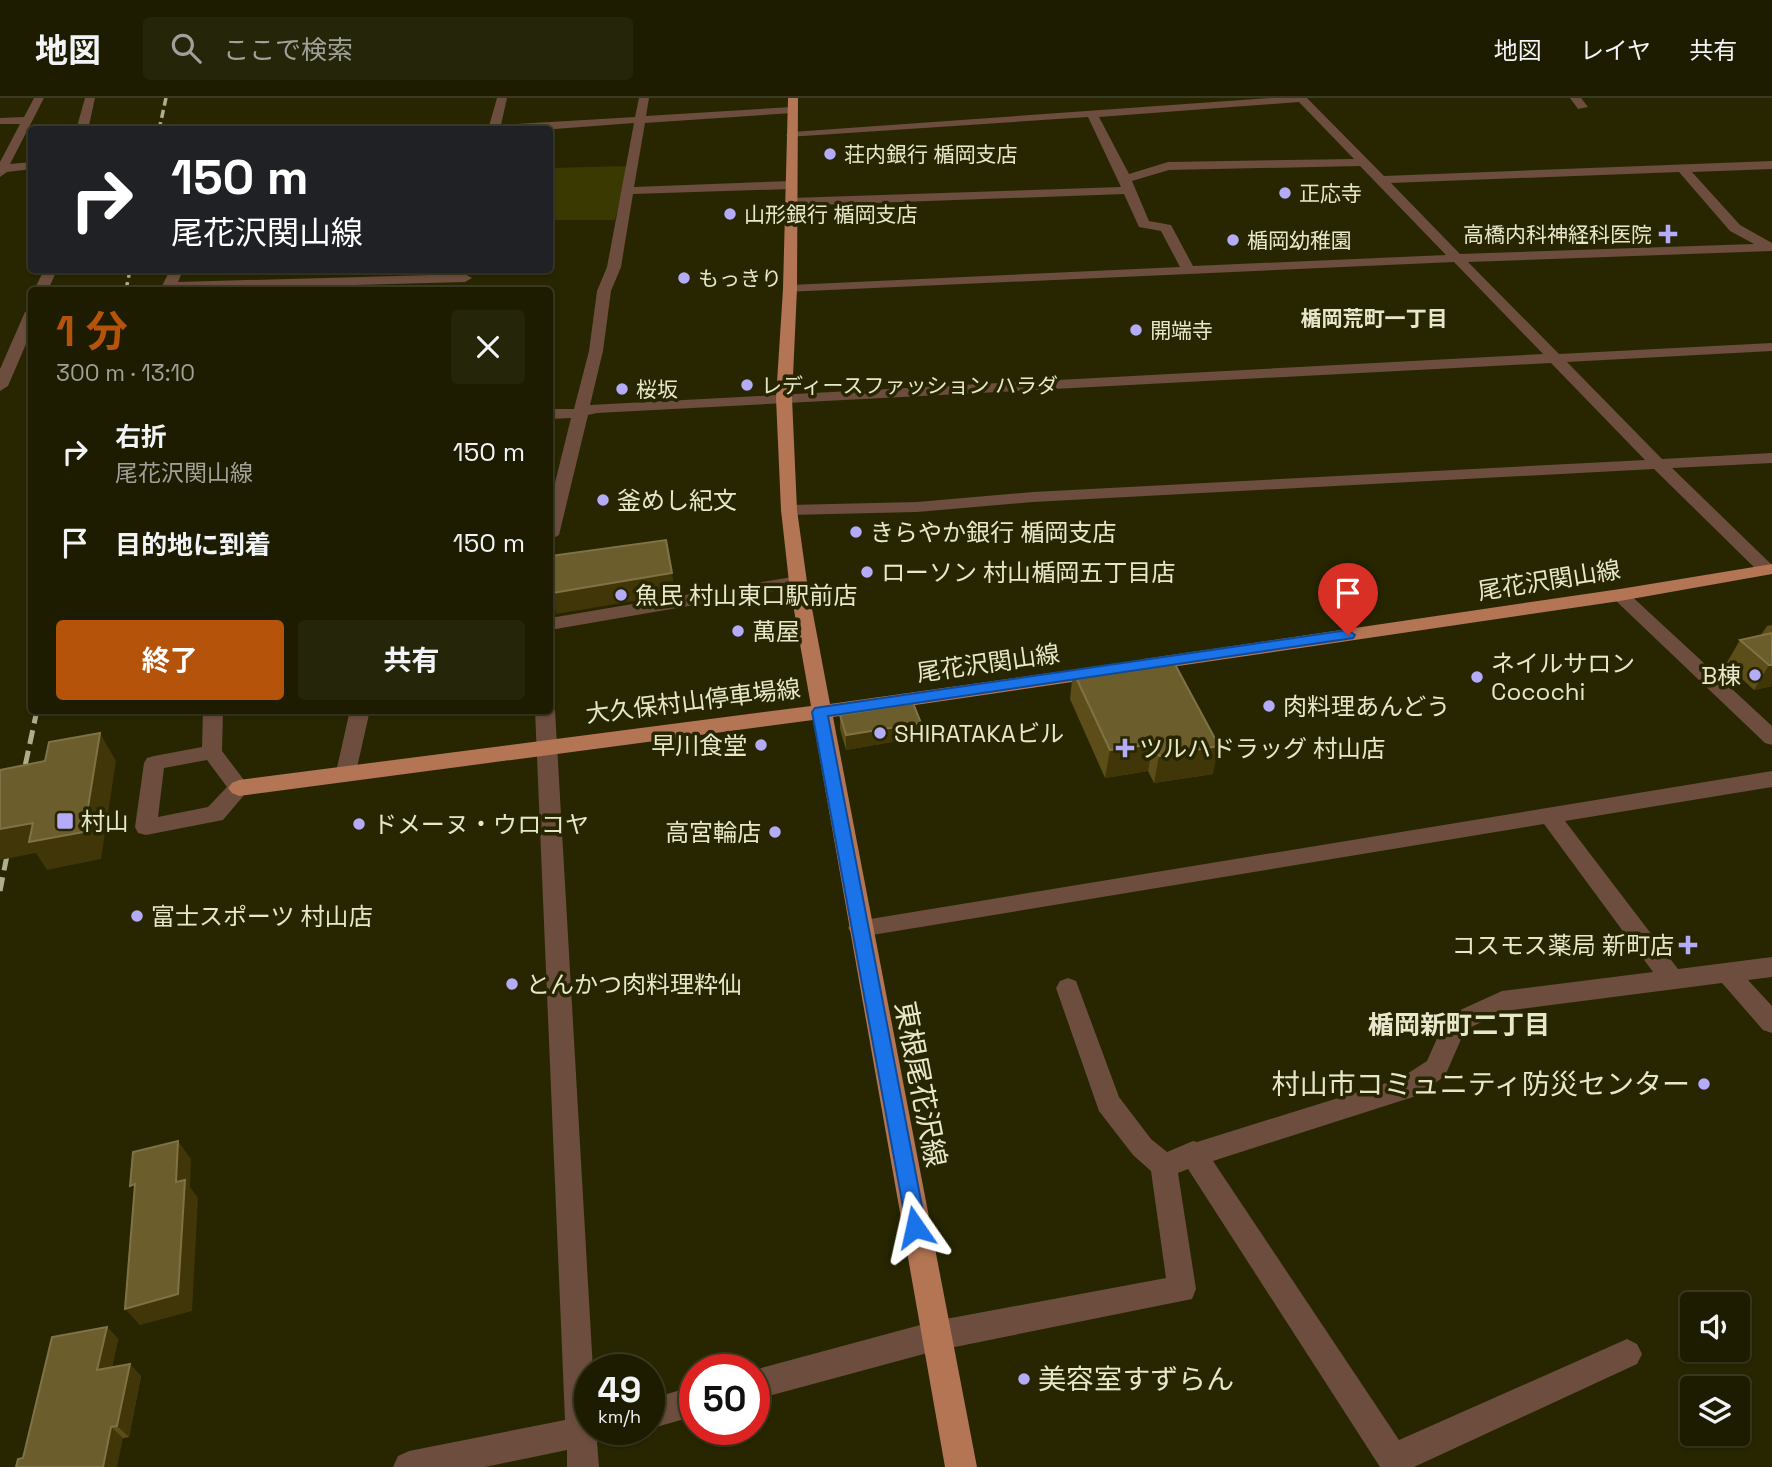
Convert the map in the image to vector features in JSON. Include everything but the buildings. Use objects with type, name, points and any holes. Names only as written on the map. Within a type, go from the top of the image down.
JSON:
[{"type":"main road","points":[[793,104],[790,289],[784,398],[789,510],[820,712]]},
{"type":"main road","name":"尾花沢関山線","points":[[820,712],[1619,595],[1770,569]]},
{"type":"main road","name":"大久保村山停車場線","points":[[239,788],[820,712]]},
{"type":"main road","name":"東根尾花沢線","points":[[820,712],[961,1467]]},
{"type":"street","points":[[28,165],[3,163],[39,98]]},
{"type":"street","points":[[83,126],[90,98]]},
{"type":"street","points":[[495,126],[502,98]]},
{"type":"street","points":[[553,522],[596,351],[604,291],[614,267],[644,98]]},
{"type":"street","points":[[1148,98],[1155,110]]},
{"type":"street","points":[[792,135],[1093,116],[1301,99],[1658,464],[1770,569]]},
{"type":"street","points":[[534,126],[793,104]]},
{"type":"street","points":[[1093,116],[1144,224],[1166,228],[1189,271]]},
{"type":"street","points":[[0,121],[28,120]]},
{"type":"street","points":[[628,191],[791,193],[1127,184],[1168,166],[1363,162]]},
{"type":"street","points":[[1381,180],[1772,165]]},
{"type":"street","points":[[1683,169],[1735,228],[1772,247]]},
{"type":"street","points":[[790,289],[1457,258],[1772,247]]},
{"type":"street","points":[[175,273],[169,286],[344,286],[464,279]]},
{"type":"street","points":[[0,386],[28,321]]},
{"type":"street","points":[[0,346],[18,344]]},
{"type":"street","points":[[553,414],[579,413],[596,408],[1772,347]]},
{"type":"street","points":[[789,510],[917,507],[1033,497],[1772,458]]},
{"type":"street","points":[[553,623],[798,582]]},
{"type":"street","points":[[1619,595],[1772,738]]},
{"type":"street","points":[[212,752],[154,763],[146,827],[215,814],[239,788],[212,752],[213,714]]},
{"type":"street","points":[[346,772],[359,714]]},
{"type":"street","points":[[545,714],[581,1354]]},
{"type":"street","points":[[860,928],[1772,779]]},
{"type":"street","points":[[1550,816],[1672,979]]},
{"type":"street","points":[[1163,1165],[1193,1153],[1407,1087],[1436,1068],[1456,1023],[1502,1001],[1772,967]]},
{"type":"street","points":[[1727,972],[1772,1023]]},
{"type":"street","points":[[770,1381],[935,1336],[1182,1289],[1163,1165],[1142,1147],[1108,1103],[1068,988]]},
{"type":"street","points":[[1193,1153],[1396,1462],[1627,1354]]},
{"type":"street","points":[[409,1467],[574,1433]]},
{"type":"street","points":[[583,1467],[584,1445]]},
{"type":"shaded area","points":[[628,166],[615,220],[553,220],[553,168]]},
{"type":"railway","points":[[160,126],[166,98]]},
{"type":"railway","points":[[127,287],[129,273]]},
{"type":"railway","points":[[21,785],[36,714]]},
{"type":"railway","points":[[0,891],[10,840]]},
{"type":"place","name":"荘内銀行 楯岡支店","points":[[830,154]]},
{"type":"place","name":"正応寺","points":[[1285,193]]},
{"type":"place","name":"山形銀行 楯岡支店","points":[[730,214]]},
{"type":"place","name":"高橋内科神経科医院","points":[[1668,234]]},
{"type":"place","name":"楯岡幼稚園","points":[[1233,240]]},
{"type":"place","name":"もっきり","points":[[684,278]]},
{"type":"place","name":"開端寺","points":[[1136,330]]},
{"type":"place","name":"レディースファッション ハラダ","points":[[747,385]]},
{"type":"place","name":"桜坂","points":[[622,389]]},
{"type":"place","name":"釜めし紀文","points":[[603,500]]},
{"type":"place","name":"きらやか銀行 楯岡支店","points":[[856,532]]},
{"type":"place","name":"ローソン 村山楯岡五丁目店","points":[[867,572]]},
{"type":"place","name":"魚民 村山東口駅前店","points":[[621,595]]},
{"type":"place","name":"萬屋","points":[[738,631]]},
{"type":"place","name":"B棟","points":[[1755,675]]},
{"type":"place","name":"ネイルサロン Cocochi","points":[[1477,677]]},
{"type":"place","name":"肉料理あんどう","points":[[1269,706]]},
{"type":"place","name":"SHIRATAKAビル","points":[[880,733]]},
{"type":"place","name":"早川食堂","points":[[761,745]]},
{"type":"place","name":"ツルハドラッグ 村山店","points":[[1125,748]]},
{"type":"place","name":"村山","points":[[65,821]]},
{"type":"place","name":"ドメーヌ・ウロコヤ","points":[[359,824]]},
{"type":"place","name":"高宮輪店","points":[[775,832]]},
{"type":"place","name":"富士スポーツ 村山店","points":[[137,916]]},
{"type":"place","name":"コスモス薬局 新町店","points":[[1688,945]]},
{"type":"place","name":"とんかつ肉料理粋仙","points":[[512,984]]},
{"type":"place","name":"村山市コミュニティ防災センター","points":[[1704,1084]]},
{"type":"place","name":"美容室すずらん","points":[[1024,1379]]},
{"type":"district","name":"楯岡荒町一丁目","points":[[1374,318]]},
{"type":"district","name":"楯岡新町二丁目","points":[[1459,1025]]},
{"type":"route","points":[[915,1227],[820,712],[1348,635]]}]
